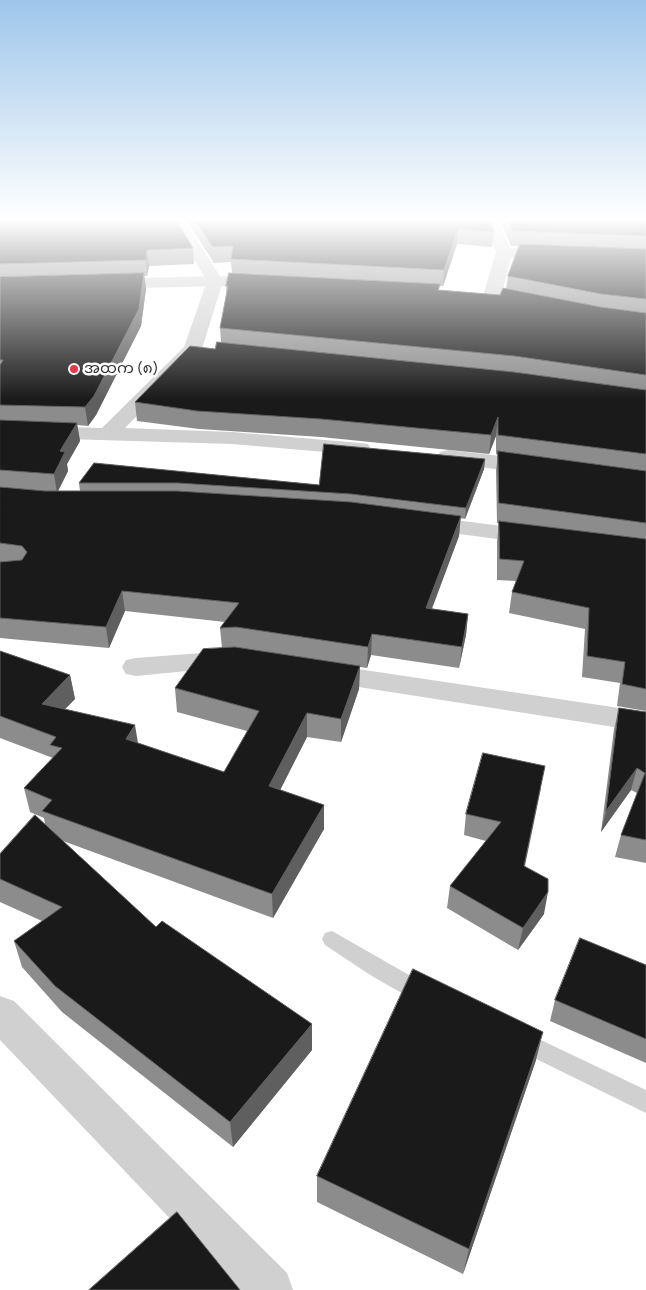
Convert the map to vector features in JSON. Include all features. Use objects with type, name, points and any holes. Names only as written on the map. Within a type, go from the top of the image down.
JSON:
[{"type":"street","points":[[108,434],[193,349],[215,281],[213,278]]},
{"type":"street","points":[[492,296],[497,278]]},
{"type":"street","points":[[91,285],[215,281],[284,285]]},
{"type":"street","points":[[472,295],[492,296],[511,300]]},
{"type":"street","points":[[193,349],[213,351]]},
{"type":"street","points":[[0,431],[232,438],[378,451]]},
{"type":"street","points":[[427,455],[552,469]]},
{"type":"street","points":[[399,520],[553,540]]},
{"type":"street","points":[[136,667],[237,659],[257,662]]},
{"type":"street","points":[[296,668],[646,722]]},
{"type":"street","points":[[0,1013],[270,1290]]},
{"type":"lane","points":[[332,939],[396,979],[440,1001]]},
{"type":"lane","points":[[503,1032],[646,1102]]},
{"type":"building","name":"အထက (၈)","points":[[0,278],[143,278],[139,309],[94,396],[85,407],[0,405],[0,365],[3,360],[0,360]]},
{"type":"building","points":[[228,278],[329,278],[440,284],[438,290],[500,295],[503,288],[601,307],[646,313],[646,375],[514,356],[220,328],[228,286],[226,286]]},
{"type":"building","points":[[519,278],[646,278],[646,299],[601,294]]},
{"type":"building","points":[[217,342],[514,372],[646,390],[646,454],[498,435],[498,417],[491,435],[321,419],[197,411],[135,402],[190,346],[215,349]]},
{"type":"building","points":[[0,420],[77,423],[60,451],[65,452],[54,474],[0,470]]},
{"type":"building","points":[[324,444],[485,459],[466,508],[351,494],[178,483],[79,483],[94,463],[319,485]]},
{"type":"building","points":[[498,451],[646,471],[646,523],[499,503]]},
{"type":"building","points":[[0,487],[45,491],[177,491],[351,502],[461,516],[426,608],[468,614],[462,647],[372,634],[368,647],[236,627],[220,628],[239,603],[122,591],[106,627],[0,618],[0,562],[22,560],[27,552],[22,546],[0,543]]},
{"type":"building","points":[[499,521],[646,539],[646,689],[622,684],[625,662],[587,656],[589,608],[512,592],[524,561],[500,559]]},
{"type":"building","points":[[235,647],[360,666],[341,719],[307,713],[269,786],[324,805],[272,894],[42,811],[52,800],[24,788],[62,748],[50,745],[56,737],[0,716],[0,651],[70,675],[42,704],[135,725],[126,739],[224,772],[259,711],[175,688],[203,649]]},
{"type":"building","points":[[619,708],[646,712],[646,840],[621,835],[645,773],[637,768],[606,811]]},
{"type":"building","points":[[483,753],[545,766],[524,866],[548,879],[548,892],[523,928],[450,886],[501,822],[466,814]]},
{"type":"building","points":[[35,815],[156,927],[162,921],[312,1024],[230,1122],[55,986],[14,941],[62,907],[0,879],[0,854]]},
{"type":"building","points":[[580,938],[646,965],[646,1039],[555,1000]]},
{"type":"building","points":[[413,969],[543,1032],[469,1249],[317,1176]]},
{"type":"building","points":[[177,1212],[240,1290],[89,1290]]},
{"type":"place","name":"အထက (၈)","points":[[74,369]]}]
